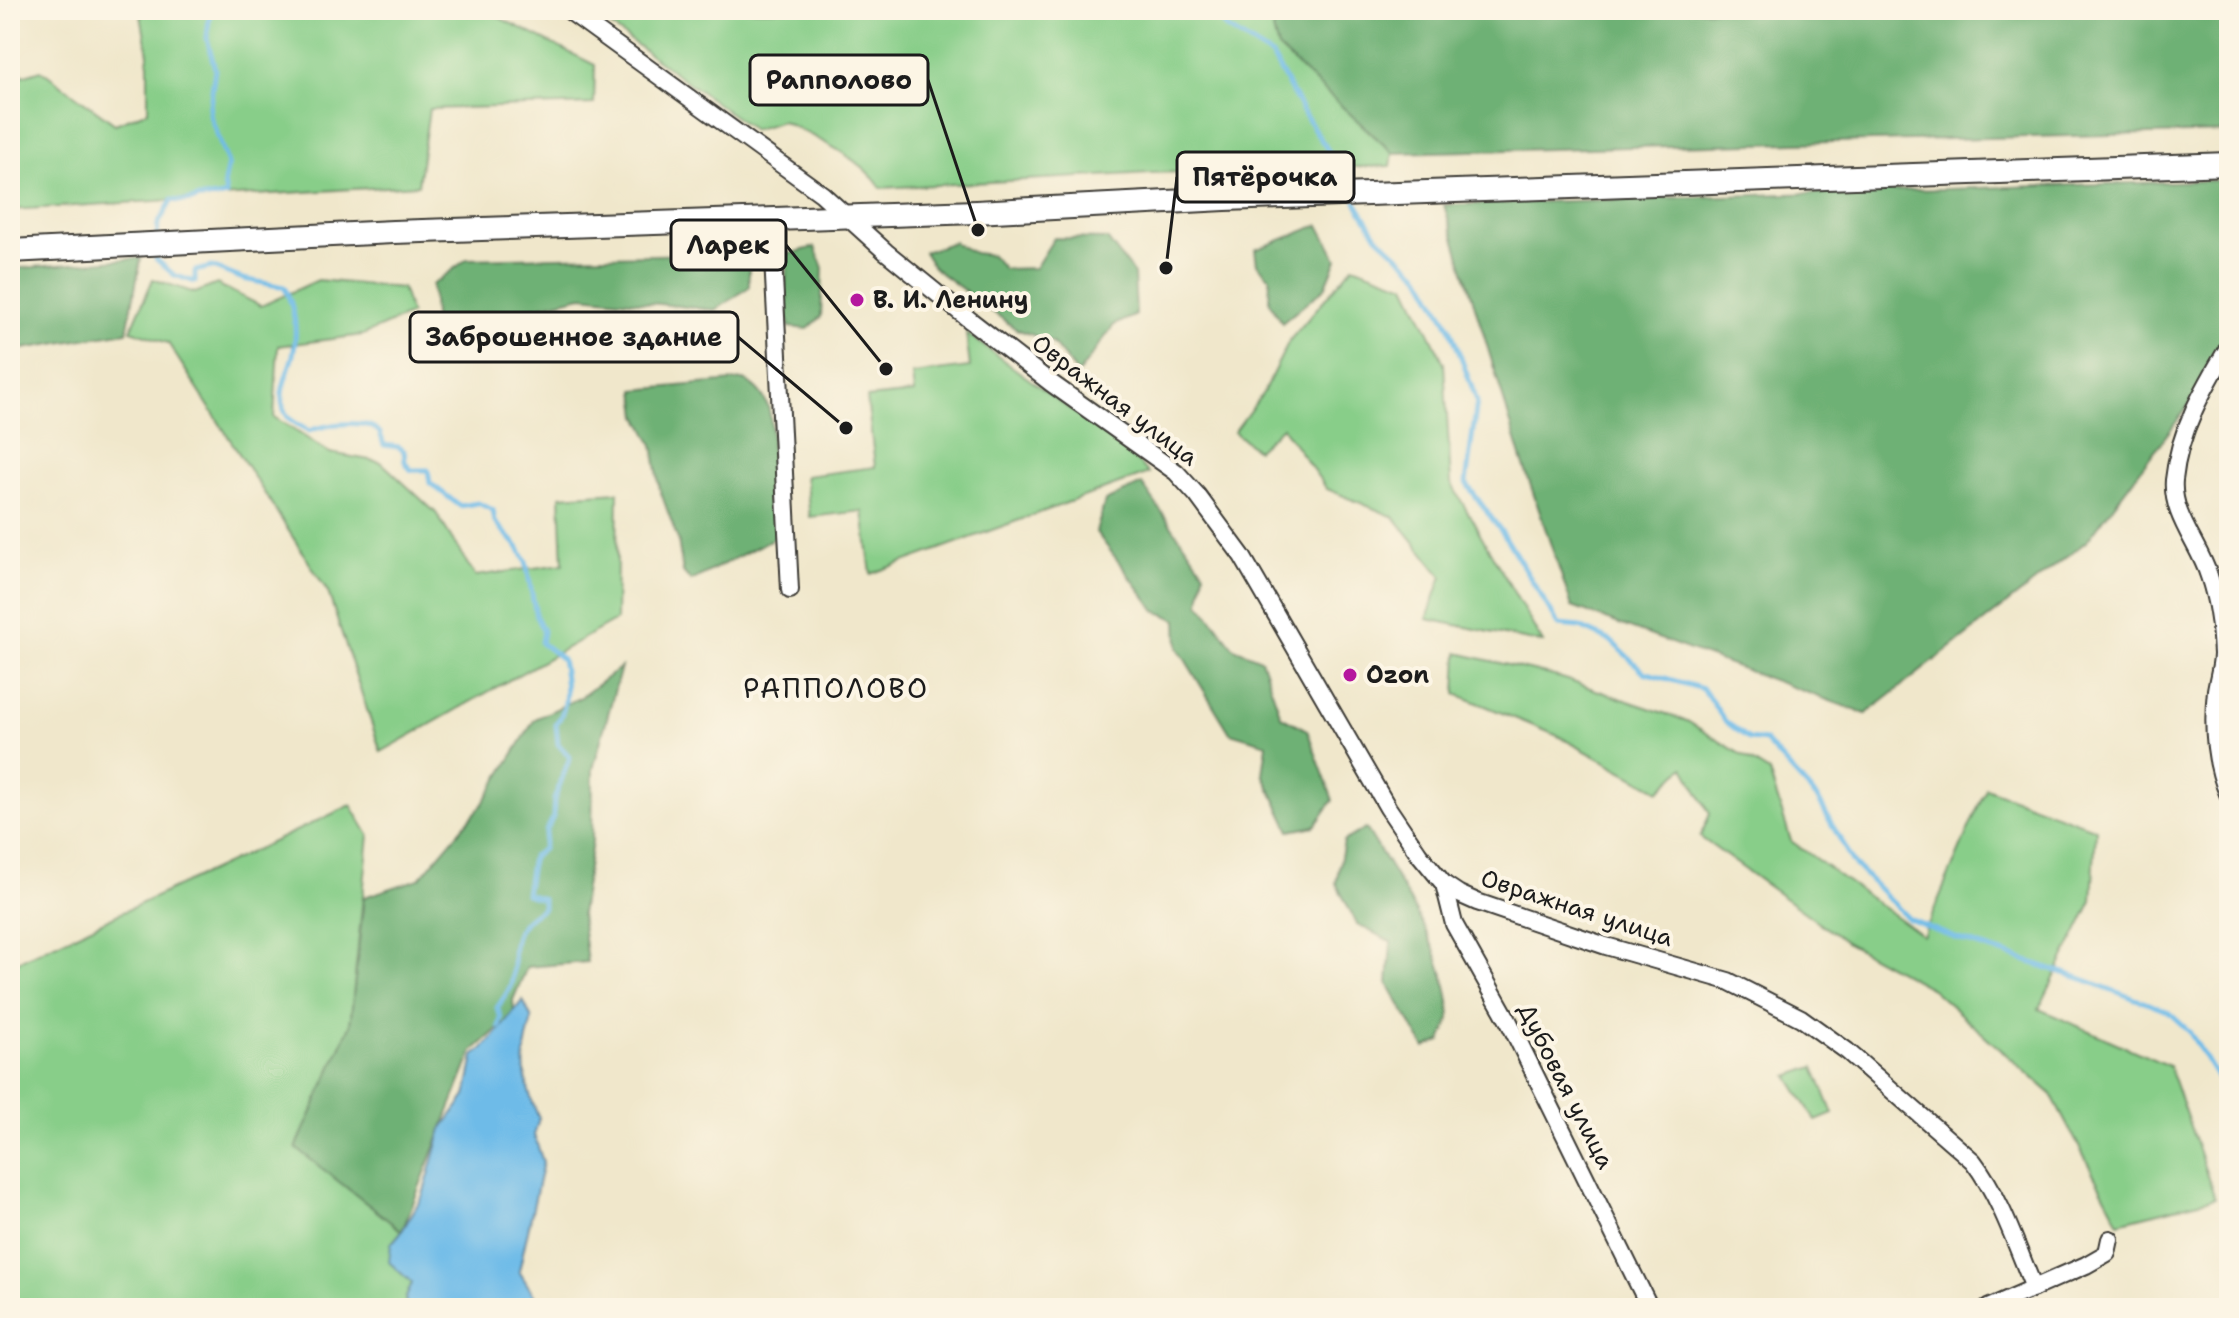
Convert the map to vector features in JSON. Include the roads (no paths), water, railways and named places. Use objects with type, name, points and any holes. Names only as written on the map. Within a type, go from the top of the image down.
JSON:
[{"type":"main road","points":[[10,251],[1225,199],[2229,164]]},
{"type":"street","name":"Овражная улица","points":[[568,10],[822,194],[886,252],[971,321],[1176,472],[1242,556],[1388,808],[1444,884],[1477,902],[1606,946],[1728,981],[1801,1018],[1847,1051],[1973,1161],[1999,1205],[2034,1288]]},
{"type":"street","points":[[771,219],[790,590]]},
{"type":"street","points":[[2229,346],[2195,405],[2181,444],[2174,481],[2175,503],[2209,575],[2215,603],[2222,655],[2213,741],[2229,796]]},
{"type":"street","name":"Дубовая улица","points":[[1444,884],[1454,924],[1509,1022],[1650,1308]]},
{"type":"street","points":[[1988,1308],[2086,1265],[2107,1253],[2110,1239]]},
{"type":"water","points":[[523,1000],[532,1019],[524,1058],[526,1081],[539,1118],[534,1135],[543,1162],[519,1271],[534,1295],[533,1308],[409,1308],[405,1300],[412,1283],[389,1262],[391,1244],[423,1195],[442,1129],[466,1096],[474,1056],[494,1037]]},
{"type":"waterway","points":[[157,236],[158,224],[172,200],[226,195],[224,183],[228,164],[209,113],[215,69],[207,38],[210,10]]},
{"type":"waterway","points":[[1211,10],[1227,28],[1272,56],[1349,189]]},
{"type":"waterway","points":[[1356,202],[1377,236],[1420,275],[1450,328],[1477,401],[1466,483],[1504,535],[1559,625],[1580,627],[1611,641],[1644,672],[1703,689],[1725,721],[1749,739],[1765,741],[1818,799],[1853,863],[1909,919],[1955,938],[2083,979],[2167,1011],[2189,1031],[2229,1097]]},
{"type":"waterway","points":[[156,250],[156,259],[174,275],[195,282],[195,271],[212,267],[243,279],[284,287],[291,303],[295,329],[293,355],[282,394],[288,417],[309,431],[346,424],[374,428],[380,433],[384,445],[404,451],[405,462],[411,470],[428,470],[430,483],[460,506],[478,503],[493,510],[495,522],[519,548],[526,562],[536,616],[543,631],[541,643],[562,659],[565,701],[556,724],[558,744],[570,757],[554,800],[553,817],[546,831],[543,849],[532,857],[526,894],[543,899],[543,908],[523,923],[515,938],[511,984],[497,1008],[501,1017],[499,1027]]},
{"type":"place","name":"Рапполово","points":[[978,230]]},
{"type":"place","name":"Пятёрочка","points":[[1166,268]]},
{"type":"place","name":"В. И. Ленину","points":[[857,300]]},
{"type":"place","name":"Ларек","points":[[886,369]]},
{"type":"place","name":"Заброшенное здание","points":[[846,428]]},
{"type":"place","name":"Ozon","points":[[1350,675]]},
{"type":"district","name":"РАППОЛОВО","points":[[836,688]]}]
